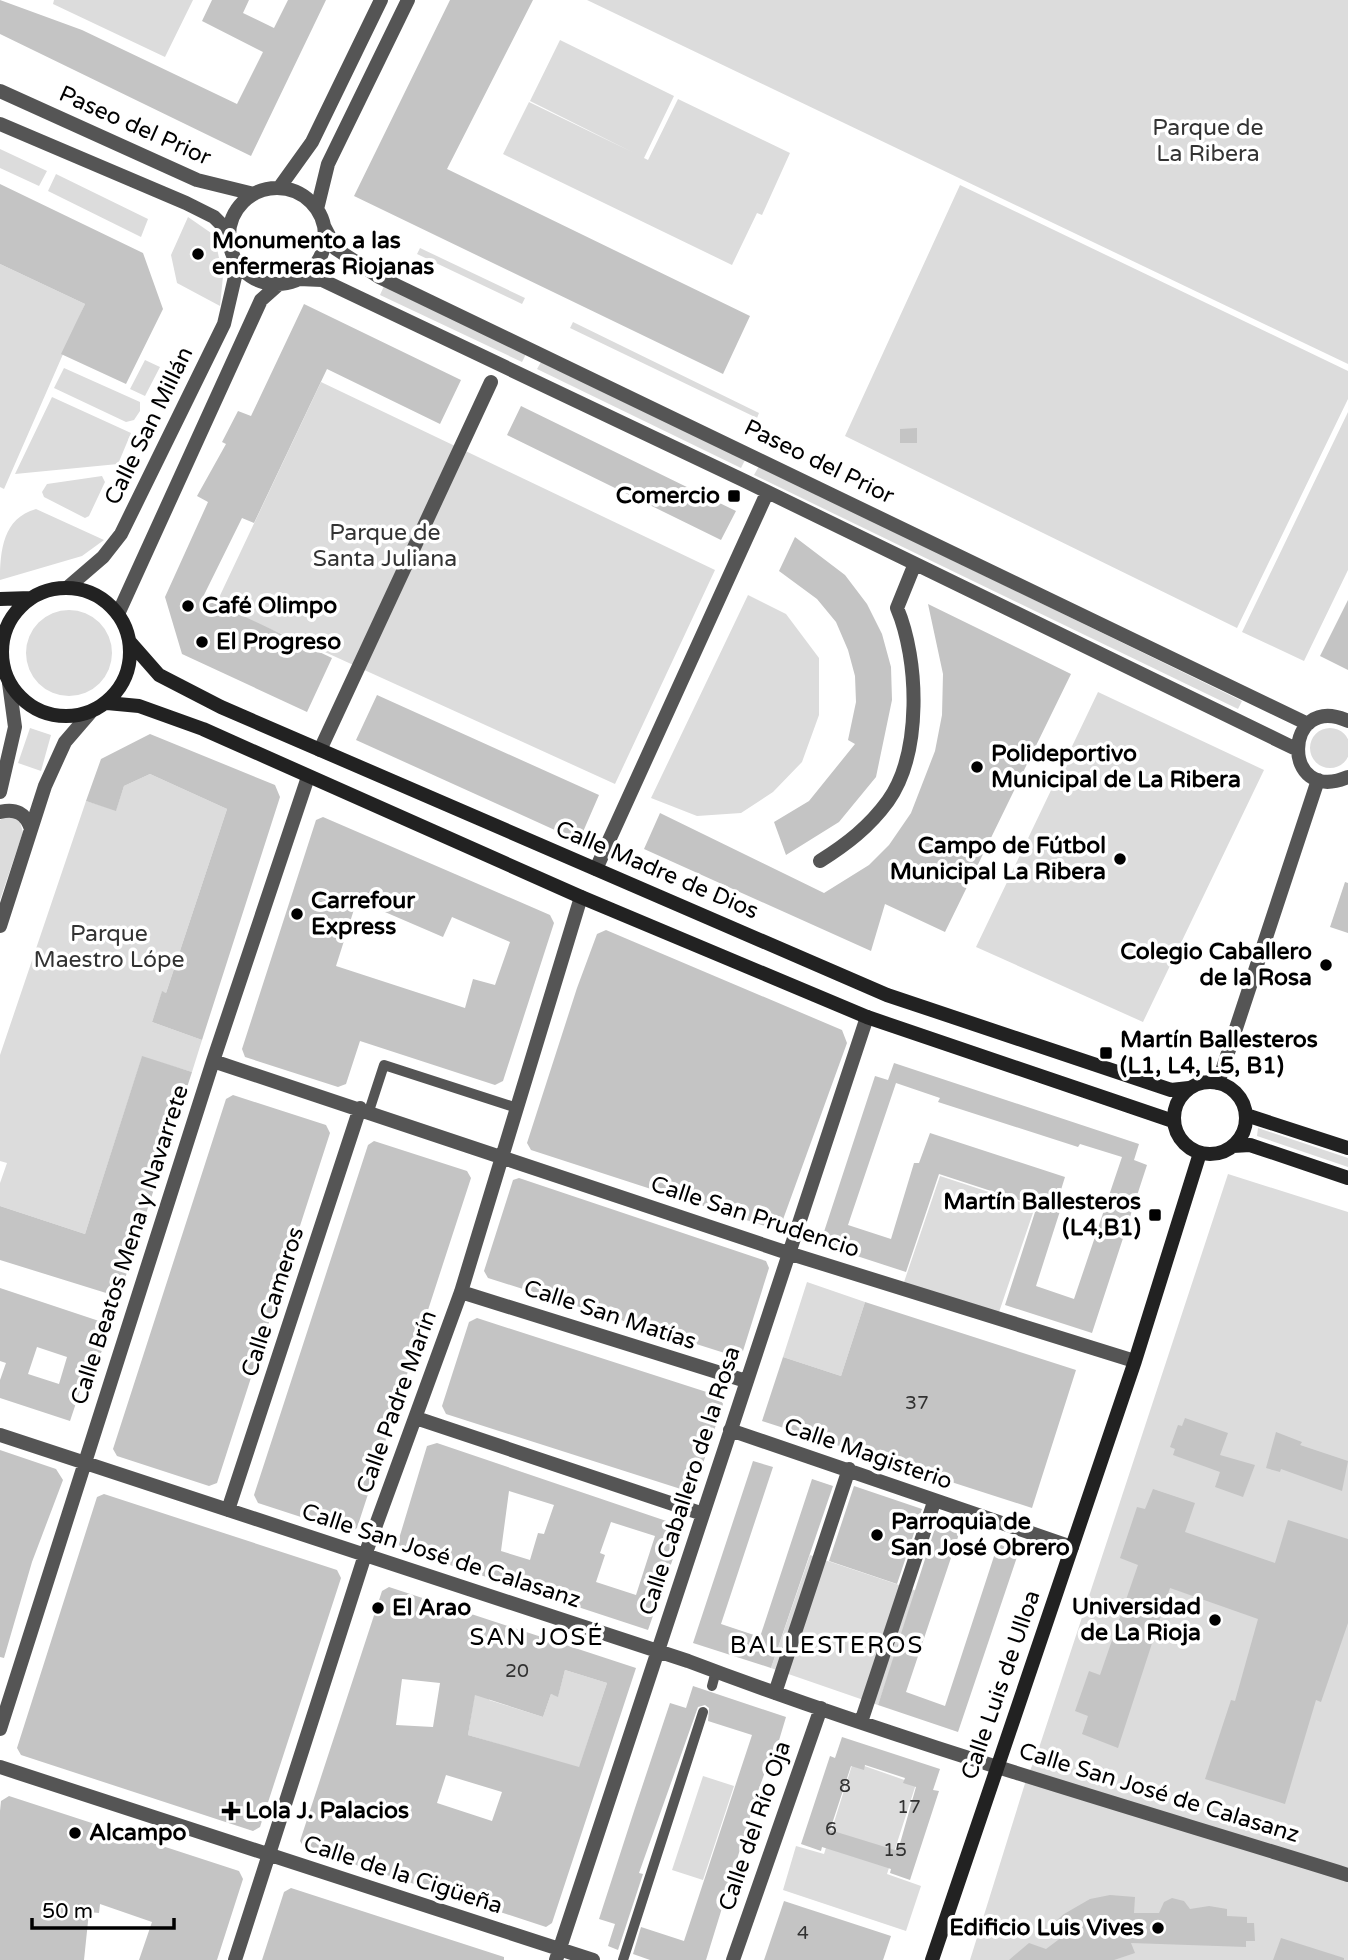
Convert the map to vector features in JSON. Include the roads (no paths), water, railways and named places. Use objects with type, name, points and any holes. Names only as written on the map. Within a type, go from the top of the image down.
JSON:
[{"type":"main road","points":[[0,599],[31,598],[68,588],[90,592],[107,601],[118,614],[130,642],[127,676],[107,703],[90,713],[64,717],[43,713],[23,701],[9,683],[1,656],[8,624],[31,598]]},
{"type":"main road","name":"Calle Madre de Dios","points":[[130,642],[159,675],[221,707],[887,995],[1171,1090],[1189,1088]]},
{"type":"main road","points":[[107,703],[139,706],[176,718],[581,897],[867,1017],[1173,1121]]},
{"type":"main road","points":[[1233,1146],[1240,1138],[1246,1115],[1240,1098],[1218,1083],[1204,1082],[1189,1088],[1180,1097],[1173,1121],[1178,1135],[1187,1147],[1200,1153],[1217,1153],[1233,1146],[1250,1145],[1348,1178]]},
{"type":"main road","points":[[1246,1115],[1348,1148]]},
{"type":"main road","name":"Calle Luis de Ulloa","points":[[932,1960],[1072,1547],[1200,1153]]},
{"type":"main road","name":"Calle Luis de Ulloa","points":[[1125,1385],[1128,1359],[1144,1326]]},
{"type":"street","points":[[279,188],[312,142],[381,0]]},
{"type":"street","points":[[317,209],[328,164],[408,0]]},
{"type":"street","name":"Paseo del Prior","points":[[0,91],[197,180],[254,194]]},
{"type":"street","points":[[0,124],[186,203],[214,217],[229,232]]},
{"type":"street","points":[[299,279],[312,269],[321,257],[325,242],[324,226],[317,209],[307,198],[279,188],[254,194],[242,204],[233,217],[229,232],[238,264],[250,275],[264,282],[279,284],[299,279],[322,280],[1296,749]]},
{"type":"street","name":"Paseo del Prior","points":[[324,226],[336,249],[379,278],[1308,724]]},
{"type":"street","name":"Calle San Millán","points":[[68,588],[103,557],[121,534],[225,324],[238,264]]},
{"type":"street","points":[[118,614],[261,300],[279,284]]},
{"type":"street","points":[[320,750],[491,382]]},
{"type":"street","points":[[596,869],[767,493]]},
{"type":"street","points":[[820,861],[855,839],[875,818],[903,774],[914,709],[910,656],[905,627],[897,608],[914,566]]},
{"type":"street","points":[[0,792],[15,727],[9,683]]},
{"type":"street","points":[[0,926],[45,786],[65,742],[90,713]]},
{"type":"street","points":[[1348,721],[1328,715],[1308,724],[1301,732],[1296,749],[1302,768],[1318,780],[1338,782],[1348,777]]},
{"type":"street","name":"Calle Beatos Mena y Navarrete","points":[[0,1728],[213,1061],[308,777]]},
{"type":"street","points":[[1218,1083],[1318,780]]},
{"type":"street","points":[[0,812],[18,811],[25,817],[30,829]]},
{"type":"street","name":"Calle Padre Marín","points":[[235,1960],[365,1555],[461,1292],[581,897]]},
{"type":"street","name":"Calle Caballero de la Rosa","points":[[558,1954],[867,1017]]},
{"type":"street","name":"Calle San Prudencio","points":[[213,1061],[788,1253],[1128,1359]]},
{"type":"street","name":"Calle Cameros","points":[[228,1510],[365,1110]]},
{"type":"street","name":"Calle San Matías","points":[[461,1292],[746,1381]]},
{"type":"street","points":[[416,1418],[703,1514]]},
{"type":"street","name":"Calle Magisterio","points":[[730,1430],[1072,1547]]},
{"type":"street","name":"Calle San José de Calasanz","points":[[0,1435],[657,1651],[997,1767],[1348,1875]]},
{"type":"street","points":[[775,1693],[849,1469]]},
{"type":"street","points":[[861,1721],[934,1502]]},
{"type":"street","name":"Calle del Río Oja","points":[[733,1960],[821,1708]]},
{"type":"street","name":"Calle de la Cigüeña","points":[[0,1767],[558,1954],[593,1960]]},
{"type":"lane","points":[[365,1110],[384,1065],[517,1108]]},
{"type":"lane","points":[[712,1686],[716,1671]]},
{"type":"lane","points":[[622,1960],[703,1712]]},
{"type":"place","name":"Monumento a las enfermeras Riojanas","points":[[198,254]]},
{"type":"place","name":"Comercio","points":[[734,496]]},
{"type":"place","name":"Café Olimpo","points":[[188,606]]},
{"type":"place","name":"El Progreso","points":[[202,642]]},
{"type":"place","name":"Polideportivo Municipal de La Ribera","points":[[977,767]]},
{"type":"place","name":"Campo de Fútbol Municipal La Ribera","points":[[1120,859]]},
{"type":"place","name":"Carrefour Express","points":[[297,914]]},
{"type":"place","name":"Colegio Caballero de la Rosa","points":[[1326,965]]},
{"type":"place","name":"Martín Ballesteros (L1, L4, L5, B1)","points":[[1106,1053]]},
{"type":"place","name":"Martín Ballesteros (L4,B1)","points":[[1155,1215]]},
{"type":"place","name":"Parroquia de San José Obrero","points":[[877,1535]]},
{"type":"place","name":"El Arao","points":[[378,1608]]},
{"type":"place","name":"Universidad de La Rioja","points":[[1215,1620]]},
{"type":"place","name":"Lola J. Palacios","points":[[231,1811]]},
{"type":"place","name":"Alcampo","points":[[75,1833]]},
{"type":"place","name":"Edificio Luis Vives","points":[[1158,1928]]},
{"type":"district","name":"SAN JOSÉ","points":[[537,1637]]},
{"type":"district","name":"BALLESTEROS","points":[[827,1645]]},
{"type":"park label","name":"Parque de La Ribera","points":[[1208,141]]},
{"type":"park label","name":"Parque de Santa Juliana","points":[[385,546]]},
{"type":"park label","name":"Parque Maestro Lópe","points":[[109,947]]}]
